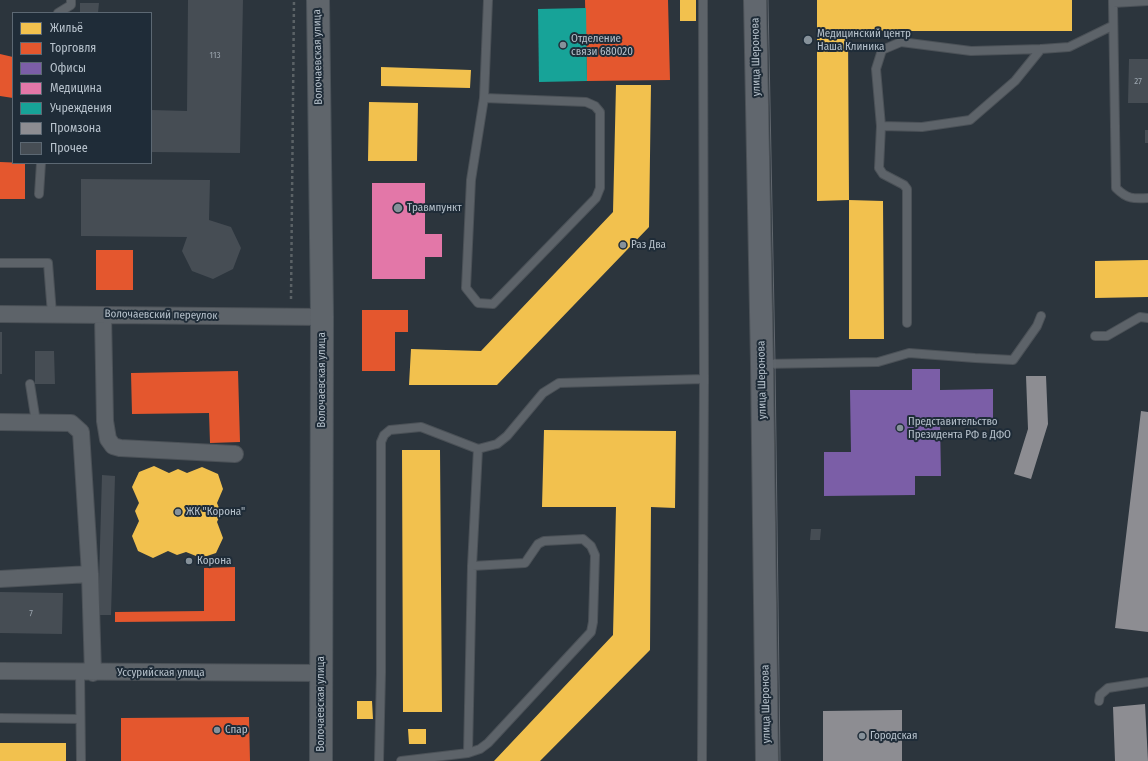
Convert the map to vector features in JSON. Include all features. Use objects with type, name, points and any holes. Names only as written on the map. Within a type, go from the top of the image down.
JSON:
[{"type":"main road","name":"Волочаевская улица","points":[[318,0],[322,317],[321,761]]},
{"type":"main road","name":"улица Шеронова","points":[[756,0],[767,761]]},
{"type":"street","name":"Волочаевский переулок","points":[[0,314],[322,317]]},
{"type":"street","points":[[103,315],[105,422],[108,439],[113,446],[235,454]]},
{"type":"street","points":[[0,422],[71,423],[81,432],[90,574],[86,672]]},
{"type":"street","points":[[0,579],[90,574]]},
{"type":"street","name":"Уссурийская улица","points":[[0,671],[322,673]]},
{"type":"lane","points":[[60,12],[71,5],[72,0]]},
{"type":"lane","points":[[484,98],[586,102],[595,106],[600,112],[600,188],[596,198],[493,304],[478,303],[466,288],[471,180],[484,98],[488,0]]},
{"type":"lane","points":[[702,761],[704,0]]},
{"type":"lane","points":[[1148,2],[1113,1],[1112,26],[1116,188],[1124,196],[1148,198]]},
{"type":"lane","points":[[907,323],[907,189],[904,185],[883,174],[879,168],[881,126],[876,69],[882,50],[901,42],[971,51],[1069,47],[1112,26]]},
{"type":"lane","points":[[881,126],[922,127],[970,120],[1015,81],[1041,49]]},
{"type":"lane","points":[[39,194],[41,164]]},
{"type":"lane","points":[[0,262],[48,263],[52,314]]},
{"type":"lane","points":[[762,364],[878,362],[909,353],[1013,360],[1037,326],[1041,316]]},
{"type":"lane","points":[[1095,336],[1107,336],[1140,318],[1148,318]]},
{"type":"lane","points":[[379,761],[381,673],[381,442],[384,435],[390,430],[421,427],[478,449],[497,444],[507,436],[543,393],[558,383],[704,379]]},
{"type":"lane","points":[[30,384],[36,422]]},
{"type":"lane","points":[[468,753],[472,566],[478,449]]},
{"type":"lane","points":[[401,761],[468,753],[480,749],[488,743],[591,632],[593,622],[595,555],[591,546],[583,539],[544,541],[538,544],[525,563],[472,566]]},
{"type":"lane","points":[[81,761],[80,719],[86,672]]},
{"type":"lane","points":[[1099,701],[1100,695],[1108,688],[1148,682]]},
{"type":"lane","points":[[0,718],[80,719]]},
{"type":"path","points":[[291,317],[294,0]]},
{"type":"building: Жильё","points":[[680,0],[696,0],[696,21],[680,21]]},
{"type":"building: Жильё","points":[[817,0],[1072,0],[1072,31],[848,31],[849,200],[817,201]]},
{"type":"building: Жильё","points":[[381,67],[471,70],[470,88],[381,86]]},
{"type":"building: Жильё","points":[[616,85],[651,85],[649,227],[497,385],[409,385],[411,349],[481,351],[613,212]]},
{"type":"building: Жильё","points":[[369,102],[418,103],[417,161],[368,161]]},
{"type":"building: Жильё","points":[[849,200],[883,201],[884,339],[849,339]]},
{"type":"building: Жильё","points":[[1148,260],[1148,297],[1095,298],[1095,261]]},
{"type":"building: Жильё","points":[[544,430],[676,431],[675,508],[651,507],[650,650],[540,761],[494,761],[613,635],[616,507],[542,507]]},
{"type":"building: Жильё","points":[[402,450],[440,450],[442,712],[403,712]]},
{"type":"building: Жильё","name":"ЖК \"Корона\"","points":[[154,466],[169,473],[178,469],[187,473],[202,467],[218,474],[223,489],[217,503],[221,513],[217,522],[223,538],[216,553],[201,558],[186,552],[177,555],[168,551],[153,558],[138,551],[132,536],[139,521],[135,511],[139,503],[132,487],[139,472]]},
{"type":"building: Жильё","points":[[357,701],[372,701],[373,719],[357,719]]},
{"type":"building: Жильё","points":[[408,729],[426,729],[426,744],[409,744]]},
{"type":"building: Жильё","points":[[0,743],[66,743],[66,761],[0,761]]},
{"type":"building: Торговля","points":[[585,0],[668,0],[670,80],[587,81]]},
{"type":"building: Торговля","points":[[0,54],[12,57],[12,98],[0,96]]},
{"type":"building: Торговля","points":[[0,162],[25,164],[25,199],[0,199]]},
{"type":"building: Торговля","points":[[96,250],[133,250],[133,290],[96,290]]},
{"type":"building: Торговля","points":[[362,310],[408,310],[408,332],[395,332],[395,371],[362,371]]},
{"type":"building: Торговля","points":[[238,371],[240,442],[210,443],[209,413],[132,414],[131,373]]},
{"type":"building: Торговля","points":[[235,567],[235,621],[115,622],[115,612],[204,611],[204,568]]},
{"type":"building: Торговля","points":[[249,717],[250,761],[121,761],[121,718]]},
{"type":"building: Офисы","points":[[912,369],[940,369],[940,390],[993,389],[993,422],[940,422],[941,476],[915,476],[915,495],[824,496],[824,452],[851,452],[850,390],[912,390]]},
{"type":"building: Медицина","name":"Травмпункт","points":[[372,183],[425,183],[425,234],[442,234],[442,257],[425,257],[425,279],[372,279]]},
{"type":"building: Учреждения","name":"Отделение связи 680020","points":[[586,8],[587,81],[539,82],[538,9]]},
{"type":"building: Промзона","points":[[1026,376],[1046,376],[1048,424],[1031,479],[1014,474],[1028,429]]},
{"type":"building: Промзона","points":[[1141,411],[1148,412],[1148,632],[1115,628]]},
{"type":"building: Промзона","points":[[1145,704],[1148,761],[1115,761],[1113,707]]},
{"type":"building: Промзона","name":"Городская","points":[[902,710],[902,761],[823,761],[823,711]]},
{"type":"building: Прочее","points":[[188,0],[243,0],[240,153],[152,152],[152,110],[187,111]]},
{"type":"building: Прочее","points":[[80,3],[99,3],[98,12],[80,12]]},
{"type":"building: Прочее","points":[[1129,59],[1148,59],[1148,103],[1128,103]]},
{"type":"building: Прочее","points":[[1145,130],[1148,130],[1148,143],[1145,143]]},
{"type":"building: Прочее","points":[[81,179],[210,180],[209,220],[231,227],[241,248],[233,269],[213,279],[192,271],[182,251],[187,237],[81,236]]},
{"type":"building: Прочее","points":[[0,332],[2,332],[2,374],[0,374]]},
{"type":"building: Прочее","points":[[35,351],[54,351],[55,384],[35,384]]},
{"type":"building: Прочее","points":[[102,475],[115,476],[111,615],[98,615]]},
{"type":"building: Прочее","points":[[811,529],[821,529],[820,540],[810,540]]},
{"type":"building: Прочее","points":[[0,592],[63,593],[62,634],[0,633]]},
{"type":"tram line","points":[[768,0],[775,363],[780,761]]},
{"type":"place","name":"Медицинский центр Наша Клиника","points":[[808,40]]},
{"type":"place","name":"Отделение связи 680020","points":[[563,45]]},
{"type":"place","name":"Травмпункт","points":[[398,208]]},
{"type":"place","name":"Раз Два","points":[[623,245]]},
{"type":"place","name":"Представительство Президента РФ в ДФО","points":[[900,428]]},
{"type":"place","name":"ЖК \"Корона\"","points":[[178,512]]},
{"type":"place","name":"Корона","points":[[189,561]]},
{"type":"place","name":"Спар","points":[[217,730]]},
{"type":"place","name":"Городская","points":[[862,736]]}]
